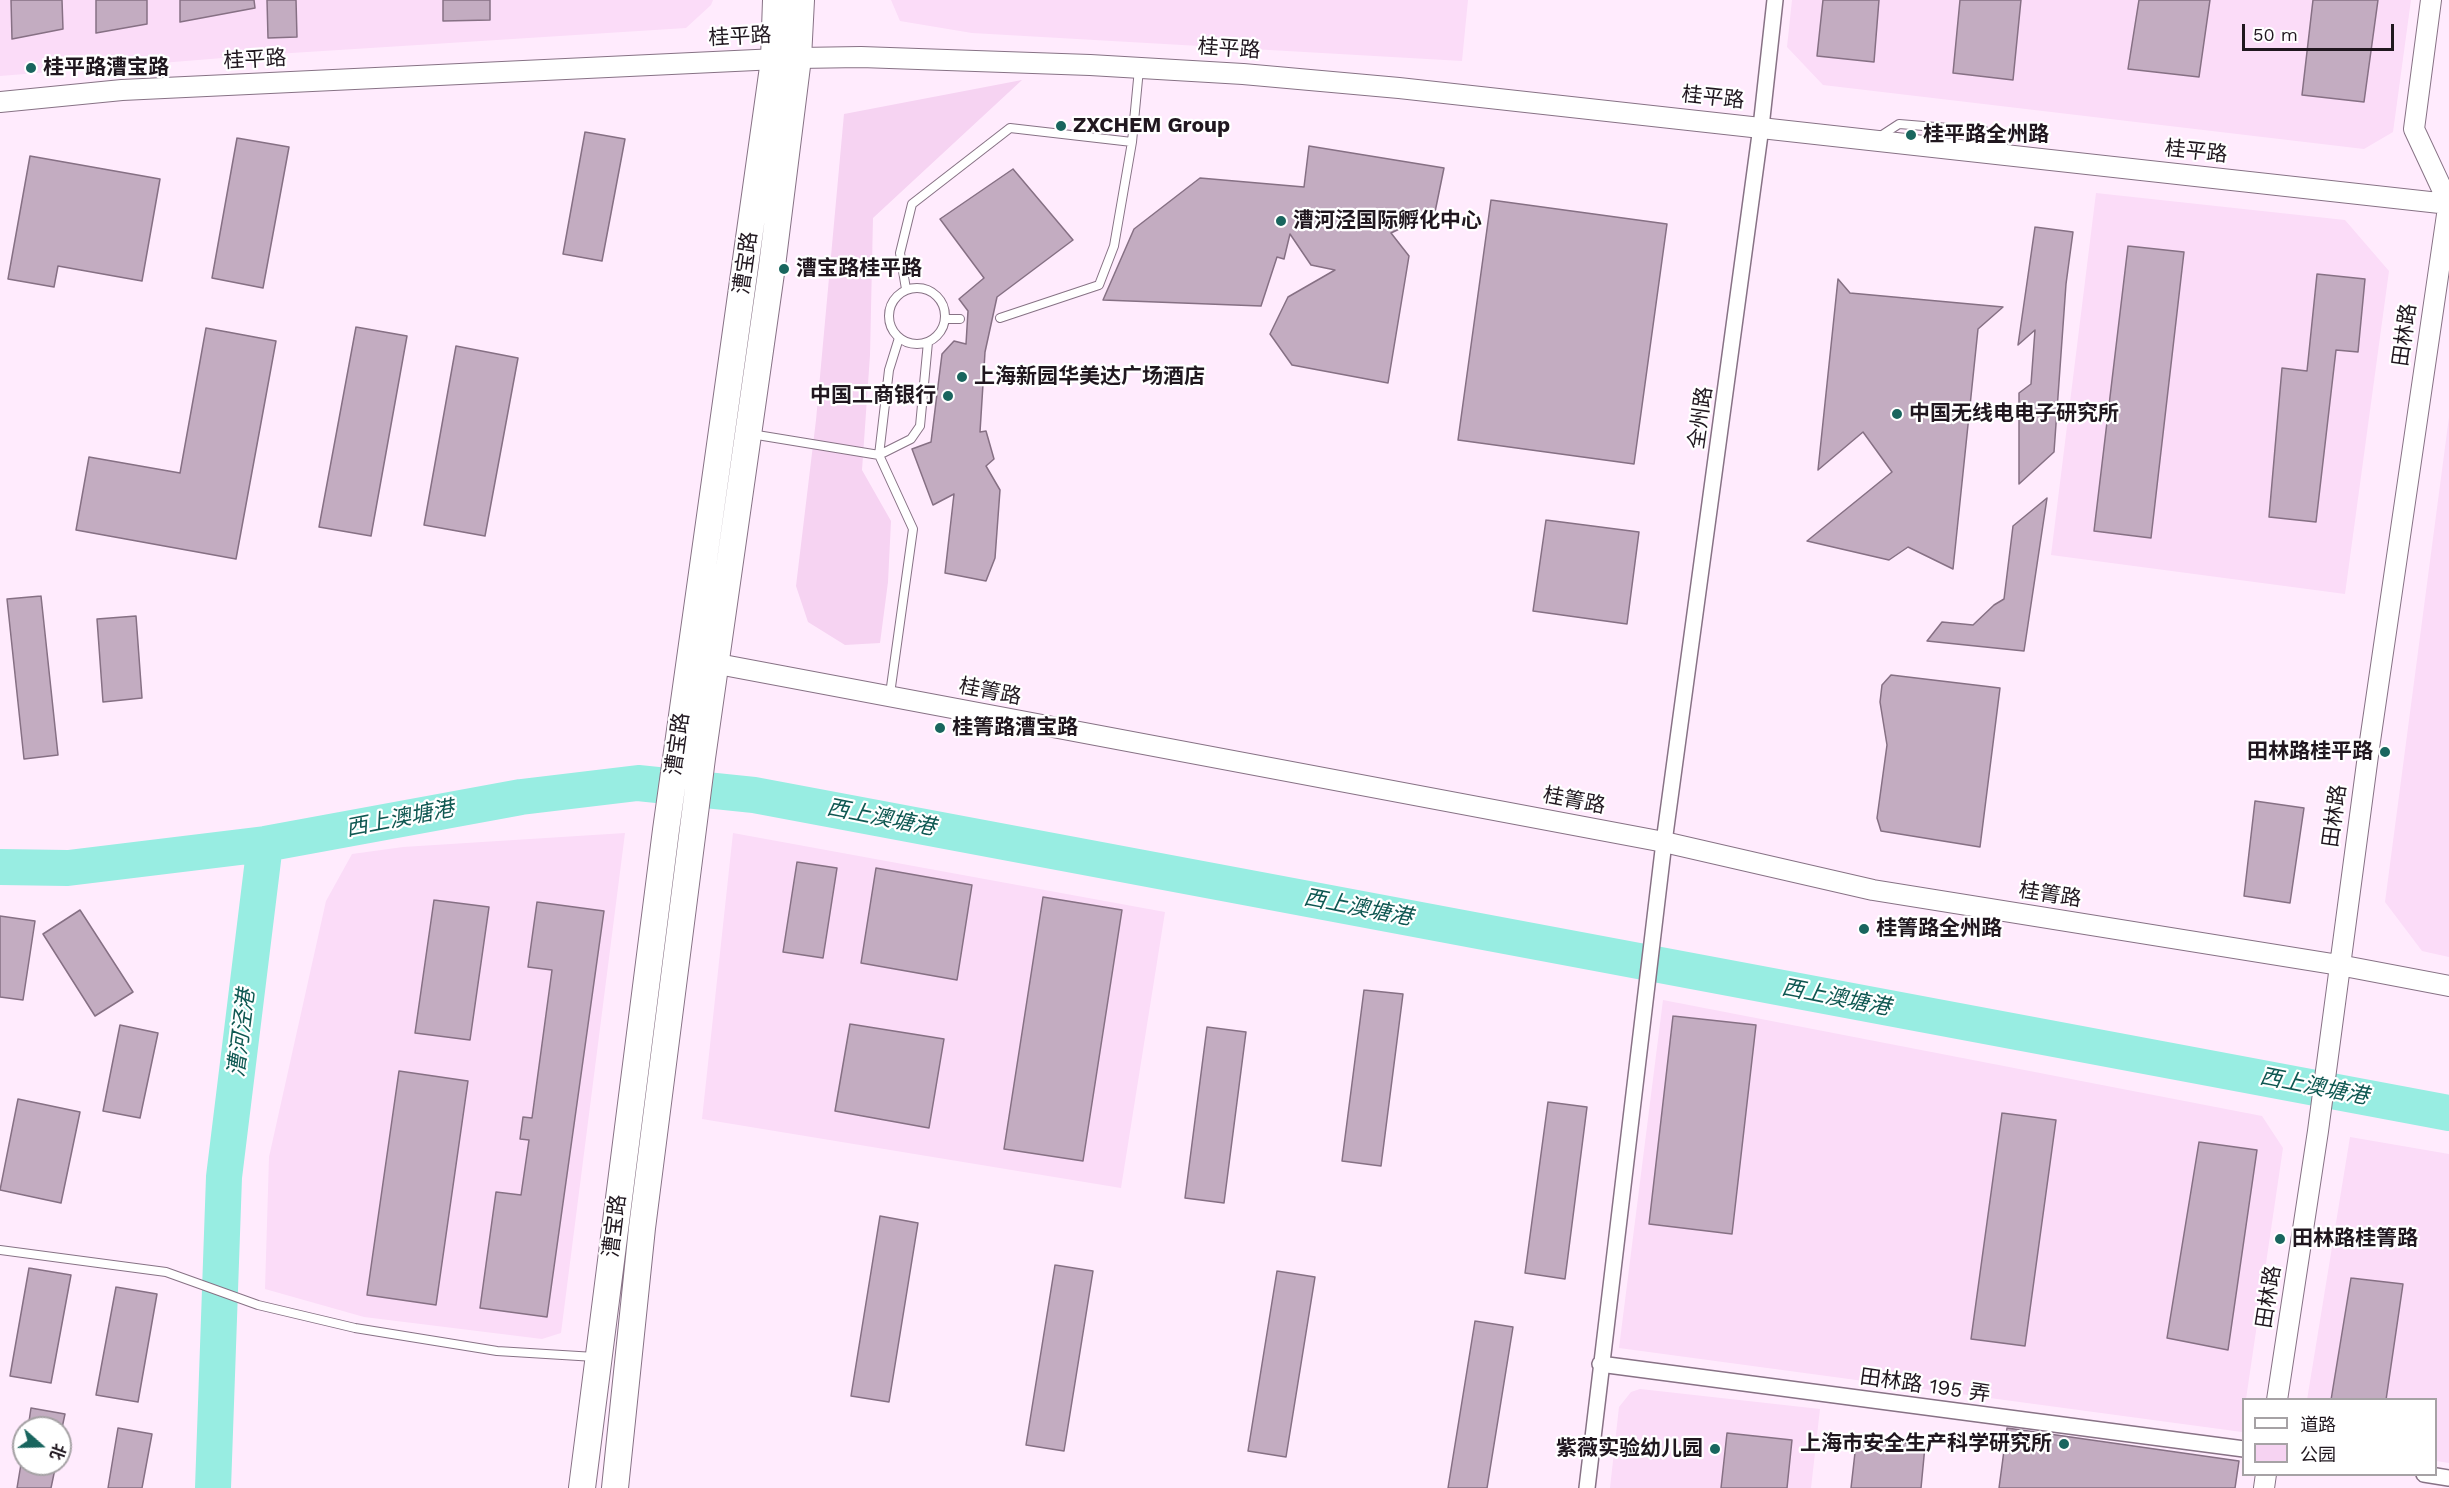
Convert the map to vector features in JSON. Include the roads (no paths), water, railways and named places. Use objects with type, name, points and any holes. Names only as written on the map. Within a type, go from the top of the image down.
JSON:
[{"type":"main road","name":"漕宝路","points":[[582,1488],[676,759],[703,661],[747,433],[772,266],[786,59],[777,0]]},
{"type":"main road","name":"漕宝路","points":[[615,1488],[642,1228],[702,758],[703,661],[786,59],[801,0]]},
{"type":"street","name":"全州路","points":[[1587,1488],[1664,842],[1761,127],[1775,0]]},
{"type":"street","points":[[2431,0],[2414,129],[2449,203]]},
{"type":"street","name":"桂平路","points":[[0,102],[122,90],[786,59],[861,57],[1140,68],[1399,88],[2449,203]]},
{"type":"street","name":"田林路","points":[[2277,1398],[2318,1131],[2338,965],[2449,203]]},
{"type":"street","name":"桂箐路","points":[[703,661],[1664,842],[1873,890],[2338,965],[2449,986]]},
{"type":"street","name":"田林路 195 弄","points":[[1600,1364],[2242,1449]]},
{"type":"lane","points":[[1000,318],[1099,285],[1114,246],[1132,142],[1140,68]]},
{"type":"lane","points":[[906,289],[900,253],[912,204],[1010,128],[1132,142]]},
{"type":"lane","points":[[920,287],[934,292],[944,304],[945,319],[940,333],[928,342],[913,344],[899,338],[890,327],[888,312],[894,298],[906,289],[920,287]]},
{"type":"lane","points":[[945,319],[960,319]]},
{"type":"lane","points":[[889,696],[913,529],[879,454],[889,370],[899,338]]},
{"type":"lane","points":[[747,433],[879,454],[911,440],[920,426],[928,342]]},
{"type":"lane","points":[[0,1250],[166,1272],[258,1305],[355,1328],[497,1351],[598,1358]]},
{"type":"waterway","name":"西上澳塘港","points":[[0,867],[68,868],[265,844],[521,797],[638,783],[754,795],[2449,1113]]},
{"type":"waterway","name":"漕河泾港","points":[[213,1488],[224,1177],[265,844]]},
{"type":"place","name":"桂平路漕宝路","points":[[31,68]]},
{"type":"place","name":"ZXCHEM Group","points":[[1061,126]]},
{"type":"place","name":"桂平路全州路","points":[[1911,135]]},
{"type":"place","name":"漕河泾国际孵化中心","points":[[1281,221]]},
{"type":"place","name":"漕宝路桂平路","points":[[784,269]]},
{"type":"place","name":"上海新园华美达广场酒店","points":[[962,377]]},
{"type":"place","name":"中国工商银行","points":[[948,396]]},
{"type":"place","name":"中国无线电电子研究所","points":[[1897,414]]},
{"type":"place","name":"桂箐路漕宝路","points":[[940,728]]},
{"type":"place","name":"田林路桂平路","points":[[2385,752]]},
{"type":"place","name":"桂箐路全州路","points":[[1864,929]]},
{"type":"place","name":"田林路桂箐路","points":[[2280,1239]]},
{"type":"place","name":"上海市安全生产科学研究所","points":[[2064,1444]]},
{"type":"place","name":"紫薇实验幼儿园","points":[[1715,1449]]}]
